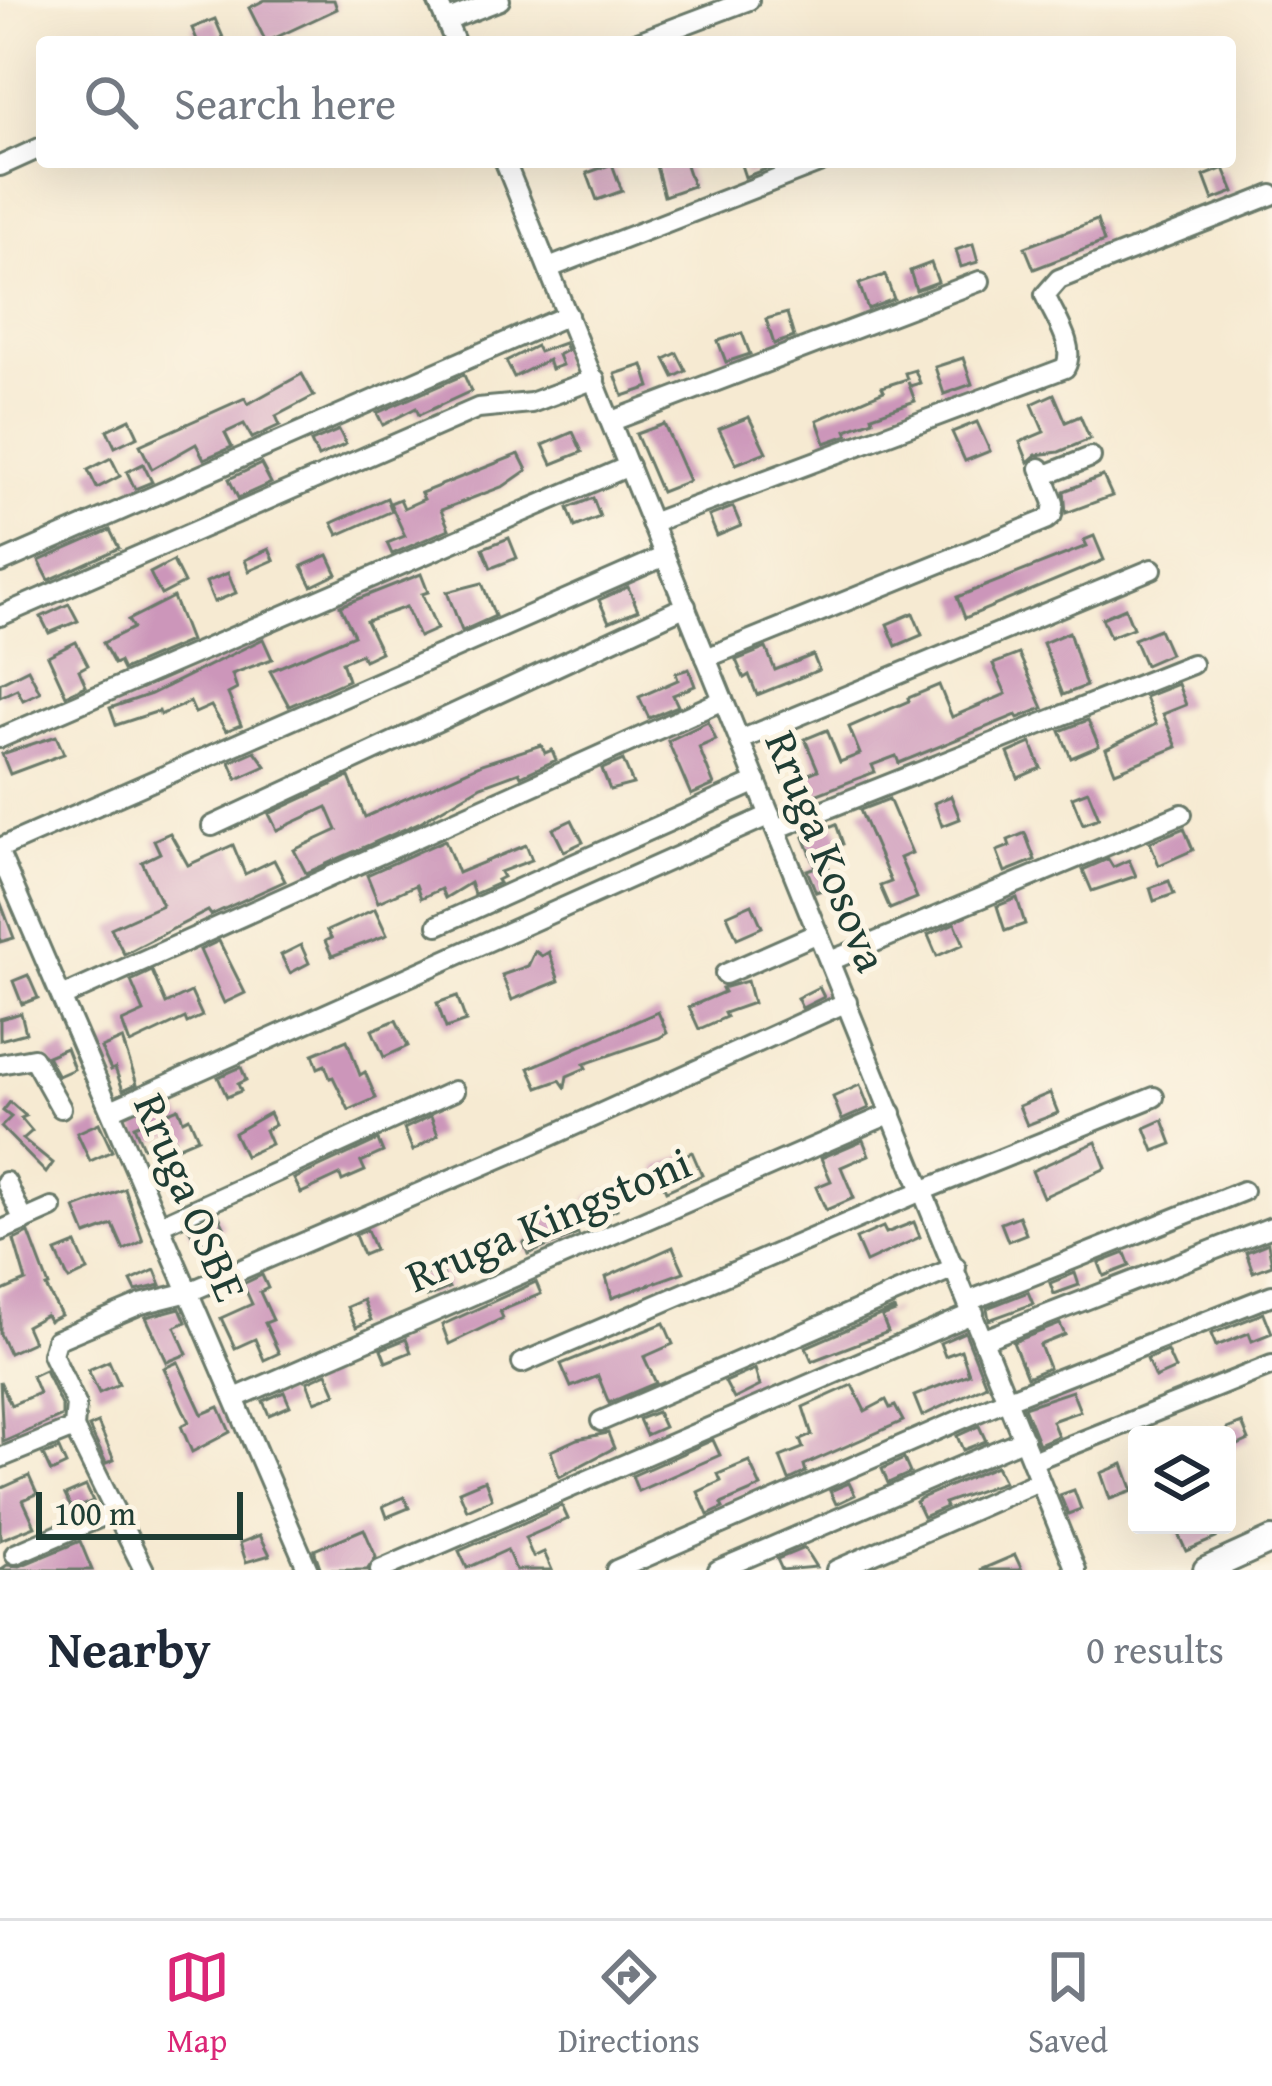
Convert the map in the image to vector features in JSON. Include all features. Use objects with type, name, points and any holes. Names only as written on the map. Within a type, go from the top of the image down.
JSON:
[{"type":"main road","points":[[1206,1570],[1272,1540]]},
{"type":"street","points":[[436,0],[452,36]]},
{"type":"street","points":[[446,21],[500,0]]},
{"type":"street","points":[[654,36],[749,0]]},
{"type":"street","points":[[0,166],[36,150]]},
{"type":"street","name":"Rruga Kosova","points":[[507,168],[1076,1570]]},
{"type":"street","points":[[549,268],[806,168]]},
{"type":"street","points":[[651,524],[1065,368],[1070,349],[1045,295],[1048,287],[1272,195]]},
{"type":"street","points":[[612,421],[980,281]]},
{"type":"street","points":[[0,563],[568,315]]},
{"type":"street","points":[[0,616],[478,408],[531,403],[595,380]]},
{"type":"street","points":[[706,658],[1046,520],[1054,503],[1041,472],[1091,457]]},
{"type":"street","points":[[0,738],[628,466]]},
{"type":"street","points":[[0,852],[665,556]]},
{"type":"street","points":[[740,740],[1152,569]]},
{"type":"street","points":[[212,826],[686,606]]},
{"type":"street","points":[[111,1110],[773,822],[1192,664]]},
{"type":"street","points":[[62,997],[723,700]]},
{"type":"street","points":[[438,925],[757,782]]},
{"type":"street","points":[[830,961],[1182,814]]},
{"type":"street","name":"Rruga OSBE","points":[[0,852],[308,1570]]},
{"type":"street","points":[[725,974],[818,933]]},
{"type":"street","points":[[144,1570],[74,1428],[76,1404],[51,1349],[56,1340],[122,1312],[189,1292],[847,1002]]},
{"type":"street","points":[[0,1064],[33,1058],[61,1108]]},
{"type":"street","points":[[160,1225],[454,1091]]},
{"type":"street","points":[[522,1363],[1154,1097]]},
{"type":"street","name":"Rruga Kingstoni","points":[[236,1398],[892,1113]]},
{"type":"street","points":[[6,1182],[24,1221]]},
{"type":"street","points":[[380,1570],[1243,1191]]},
{"type":"street","points":[[0,1231],[52,1208]]},
{"type":"street","points":[[985,1339],[1272,1227]]},
{"type":"street","points":[[601,1421],[956,1267]]},
{"type":"street","points":[[616,1570],[1008,1399],[1272,1295]]},
{"type":"street","points":[[1032,1461],[1272,1365]]},
{"type":"street","points":[[0,1458],[74,1428]]},
{"type":"street","points":[[718,1570],[1024,1439]]},
{"type":"street","points":[[836,1570],[1039,1481]]},
{"type":"street","points":[[15,1554],[115,1511]]},
{"type":"building","points":[[265,0],[334,0],[337,9],[279,36],[263,36],[249,8]]},
{"type":"building","points":[[215,19],[222,36],[195,36],[192,28]]},
{"type":"building","points":[[613,168],[622,191],[597,200],[587,173]]},
{"type":"building","points":[[657,168],[687,168],[693,186],[664,196]]},
{"type":"building","points":[[742,168],[768,168],[745,177]]},
{"type":"building","points":[[1224,168],[1234,192],[1213,200],[1204,176]]},
{"type":"building","points":[[1097,220],[1104,242],[1034,269],[1025,247]]},
{"type":"building","points":[[973,244],[978,262],[961,267],[956,250]]},
{"type":"building","points":[[931,263],[938,282],[916,290],[910,271]]},
{"type":"building","points":[[885,275],[894,299],[868,309],[859,284]]},
{"type":"building","points":[[787,313],[794,337],[774,344],[766,319]]},
{"type":"building","points":[[742,333],[750,354],[726,362],[718,341]]},
{"type":"building","points":[[564,343],[567,350],[558,355],[562,365],[551,369],[548,360],[514,377],[506,361],[536,346],[539,352]]},
{"type":"building","points":[[677,353],[686,371],[674,377],[665,359]]},
{"type":"building","points":[[963,358],[972,384],[944,394],[935,367]]},
{"type":"building","points":[[643,365],[650,387],[623,396],[615,374]]},
{"type":"building","points":[[915,370],[920,383],[910,386],[908,382],[915,401],[872,416],[873,420],[846,430],[848,435],[825,443],[817,420],[884,391],[882,387],[907,379],[905,373]]},
{"type":"building","points":[[302,374],[314,396],[276,416],[280,425],[252,438],[244,424],[225,433],[232,447],[204,459],[196,444],[152,469],[140,445],[245,398],[248,404]]},
{"type":"building","points":[[464,375],[471,391],[419,415],[416,408],[383,425],[377,413]]},
{"type":"building","points":[[1054,394],[1066,422],[1080,416],[1090,439],[1059,452],[1036,455],[1028,462],[1020,442],[1044,432],[1032,404]]},
{"type":"building","points":[[749,417],[766,452],[736,464],[719,429]]},
{"type":"building","points":[[130,419],[138,436],[115,447],[107,430]]},
{"type":"building","points":[[977,422],[990,451],[965,461],[952,432]]},
{"type":"building","points":[[664,424],[689,481],[661,492],[636,434]]},
{"type":"building","points":[[339,430],[346,444],[318,457],[311,442]]},
{"type":"building","points":[[573,432],[582,452],[552,464],[543,445]]},
{"type":"building","points":[[519,454],[527,470],[504,486],[441,510],[449,529],[392,554],[387,543],[405,536],[390,503],[400,499],[404,508],[424,499],[421,493]]},
{"type":"building","points":[[111,458],[120,476],[97,488],[88,470]]},
{"type":"building","points":[[143,464],[152,482],[135,489],[127,472]]},
{"type":"building","points":[[261,464],[271,483],[238,498],[229,479]]},
{"type":"building","points":[[1103,476],[1112,496],[1066,513],[1064,491]]},
{"type":"building","points":[[387,498],[392,511],[338,535],[332,523]]},
{"type":"building","points":[[593,498],[600,517],[575,527],[568,508]]},
{"type":"building","points":[[733,507],[741,526],[717,536],[709,516]]},
{"type":"building","points":[[110,530],[119,548],[49,580],[39,561]]},
{"type":"building","points":[[1094,536],[1104,560],[965,618],[957,597],[1087,546],[1084,540]]},
{"type":"building","points":[[509,538],[517,558],[491,568],[483,548]]},
{"type":"building","points":[[269,549],[274,560],[249,571],[245,560]]},
{"type":"building","points":[[328,555],[337,574],[312,586],[302,566]]},
{"type":"building","points":[[173,561],[184,583],[161,595],[150,573]]},
{"type":"building","points":[[228,573],[236,593],[214,602],[206,582]]},
{"type":"building","points":[[421,574],[428,592],[422,594],[437,629],[419,637],[406,607],[366,621],[381,652],[342,662],[348,680],[289,706],[270,671],[354,635],[340,606]]},
{"type":"building","points":[[482,583],[495,616],[462,631],[447,592]]},
{"type":"building","points":[[628,587],[638,610],[609,622],[599,600]]},
{"type":"building","points":[[173,597],[190,641],[123,670],[119,662],[114,664],[103,643],[133,628],[128,620]]},
{"type":"building","points":[[69,604],[78,621],[49,633],[41,617]]},
{"type":"building","points":[[1125,608],[1133,628],[1110,637],[1102,618]]},
{"type":"building","points":[[913,613],[922,635],[896,646],[887,624]]},
{"type":"building","points":[[1159,629],[1170,654],[1145,665],[1134,639]]},
{"type":"building","points":[[1069,632],[1086,686],[1063,695],[1043,643]]},
{"type":"building","points":[[263,639],[272,659],[232,674],[237,689],[228,694],[241,725],[226,731],[211,706],[195,713],[190,702],[116,725],[110,708],[151,694]]},
{"type":"building","points":[[76,642],[88,665],[79,670],[86,686],[66,695],[48,656]]},
{"type":"building","points":[[766,648],[775,670],[813,655],[819,670],[757,695],[736,660]]},
{"type":"building","points":[[1019,654],[1043,708],[899,763],[896,756],[872,765],[875,772],[810,797],[802,777],[818,770],[805,739],[827,730],[840,762],[860,754],[849,727],[939,685],[952,717],[1006,694],[993,664]]},
{"type":"building","points":[[28,669],[40,692],[23,700],[17,689],[0,697],[0,683]]},
{"type":"building","points":[[689,669],[695,686],[673,695],[678,706],[649,718],[639,697],[678,680],[676,673]]},
{"type":"building","points":[[1178,684],[1186,705],[1163,714],[1177,747],[1115,772],[1106,749],[1156,724],[1145,697]]},
{"type":"building","points":[[1088,720],[1099,746],[1071,758],[1060,731]]},
{"type":"building","points":[[708,722],[716,740],[699,747],[714,785],[691,795],[668,741]]},
{"type":"building","points":[[56,736],[64,754],[10,774],[2,754]]},
{"type":"building","points":[[1031,743],[1041,768],[1018,778],[1008,753]]},
{"type":"building","points":[[541,745],[545,753],[552,750],[556,760],[521,776],[519,772],[481,786],[420,822],[306,873],[294,850],[337,830],[327,807],[277,830],[269,814],[349,777],[365,817],[482,764]]},
{"type":"building","points":[[255,751],[266,766],[237,779],[230,762]]},
{"type":"building","points":[[623,760],[633,784],[610,790],[602,769]]},
{"type":"building","points":[[1088,791],[1099,818],[1083,824],[1072,797]]},
{"type":"building","points":[[951,796],[960,819],[942,826],[934,803]]},
{"type":"building","points":[[889,799],[912,853],[900,858],[917,898],[890,909],[880,886],[891,882],[860,810]]},
{"type":"building","points":[[572,820],[583,842],[564,851],[553,829]]},
{"type":"building","points":[[836,824],[843,844],[823,852],[833,878],[827,880],[830,887],[816,892],[807,870],[816,867],[804,837]]},
{"type":"building","points":[[1184,828],[1193,850],[1159,865],[1150,842]]},
{"type":"building","points":[[170,833],[188,865],[233,845],[245,874],[274,860],[285,881],[211,915],[208,911],[124,954],[111,928],[162,905],[142,862],[160,853],[154,840]]},
{"type":"building","points":[[1025,833],[1035,860],[1005,872],[997,851]]},
{"type":"building","points":[[445,840],[458,873],[526,845],[532,860],[500,872],[499,883],[474,894],[470,883],[445,898],[441,889],[421,898],[416,885],[378,902],[367,875]]},
{"type":"building","points":[[1108,859],[1113,867],[1129,860],[1136,876],[1092,891],[1083,870]]},
{"type":"building","points":[[1169,881],[1174,894],[1154,901],[1150,888]]},
{"type":"building","points":[[1017,898],[1025,924],[1005,931],[997,906]]},
{"type":"building","points":[[0,901],[14,938],[0,942]]},
{"type":"building","points":[[752,904],[762,927],[737,938],[727,915]]},
{"type":"building","points":[[375,909],[387,935],[332,956],[325,941],[331,938],[327,931]]},
{"type":"building","points":[[955,923],[964,944],[937,956],[928,935]]},
{"type":"building","points":[[219,941],[245,993],[224,1003],[200,950]]},
{"type":"building","points":[[301,945],[309,963],[290,973],[281,955]]},
{"type":"building","points":[[535,951],[542,956],[549,952],[559,981],[512,1000],[502,975],[528,966]]},
{"type":"building","points":[[152,971],[166,1004],[191,992],[202,1016],[187,1023],[185,1018],[130,1044],[122,1022],[144,1012],[131,981]]},
{"type":"building","points":[[28,975],[38,998],[22,1004],[13,981]]},
{"type":"building","points":[[747,981],[753,1003],[699,1029],[689,1007],[724,992],[722,988]]},
{"type":"building","points":[[819,987],[824,997],[802,1008],[797,998]]},
{"type":"building","points":[[457,996],[466,1021],[446,1028],[437,1003]]},
{"type":"building","points":[[658,1012],[667,1033],[584,1064],[586,1068],[567,1076],[565,1087],[560,1080],[538,1088],[529,1068]]},
{"type":"building","points":[[21,1013],[26,1033],[0,1040],[0,1019]]},
{"type":"building","points":[[396,1020],[408,1046],[384,1057],[372,1030]]},
{"type":"building","points":[[122,1039],[137,1084],[123,1090],[101,1048]]},
{"type":"building","points":[[347,1040],[360,1075],[365,1072],[376,1098],[349,1110],[333,1077],[325,1065],[318,1068],[313,1054]]},
{"type":"building","points":[[66,1048],[74,1069],[58,1076],[47,1056]]},
{"type":"building","points":[[241,1067],[246,1080],[238,1084],[241,1091],[227,1097],[218,1077]]},
{"type":"building","points":[[860,1085],[869,1108],[842,1120],[833,1097]]},
{"type":"building","points":[[1050,1093],[1058,1113],[1027,1125],[1019,1106]]},
{"type":"building","points":[[10,1102],[26,1116],[21,1118],[32,1131],[23,1139],[53,1163],[46,1173],[1,1127],[11,1117],[3,1111]]},
{"type":"building","points":[[178,1108],[183,1120],[189,1117],[198,1138],[177,1147],[172,1134],[143,1147],[134,1126]]},
{"type":"building","points":[[269,1113],[275,1125],[265,1130],[271,1144],[245,1156],[234,1133]]},
{"type":"building","points":[[431,1116],[438,1135],[413,1151],[404,1129]]},
{"type":"building","points":[[1163,1120],[1172,1144],[1154,1151],[1145,1128]]},
{"type":"building","points":[[99,1123],[112,1151],[90,1161],[77,1133]]},
{"type":"building","points":[[378,1140],[383,1152],[361,1162],[365,1171],[342,1181],[340,1175],[301,1193],[294,1179]]},
{"type":"building","points":[[863,1140],[869,1155],[841,1167],[854,1198],[826,1210],[816,1187],[831,1181],[821,1158]]},
{"type":"building","points":[[1096,1142],[1106,1168],[1043,1197],[1032,1171]]},
{"type":"building","points":[[692,1152],[702,1175],[666,1191],[656,1168]]},
{"type":"building","points":[[125,1189],[143,1241],[124,1250],[113,1225],[86,1235],[75,1208]]},
{"type":"building","points":[[609,1189],[617,1209],[595,1219],[586,1198]]},
{"type":"building","points":[[569,1211],[578,1234],[528,1254],[524,1243],[532,1240],[527,1227]]},
{"type":"building","points":[[218,1214],[224,1226],[215,1230],[218,1235],[197,1245],[188,1227]]},
{"type":"building","points":[[1019,1216],[1026,1234],[1008,1241],[1001,1223]]},
{"type":"building","points":[[914,1222],[920,1237],[866,1262],[856,1239],[883,1227],[886,1233]]},
{"type":"building","points":[[367,1230],[375,1250],[363,1255],[355,1235]]},
{"type":"building","points":[[29,1233],[46,1287],[61,1315],[49,1321],[46,1315],[26,1326],[33,1342],[9,1353],[0,1334],[0,1292],[26,1281],[14,1240]]},
{"type":"building","points":[[1268,1243],[1272,1265],[1253,1272],[1246,1252]]},
{"type":"building","points":[[76,1244],[88,1271],[69,1280],[56,1252]]},
{"type":"building","points":[[673,1247],[684,1272],[612,1298],[606,1277]]},
{"type":"building","points":[[1125,1253],[1130,1266],[1104,1276],[1099,1263]]},
{"type":"building","points":[[440,1268],[449,1288],[427,1297],[418,1277]]},
{"type":"building","points":[[155,1270],[161,1285],[136,1291],[131,1281]]},
{"type":"building","points":[[1075,1273],[1079,1285],[1054,1294],[1050,1283]]},
{"type":"building","points":[[262,1275],[268,1288],[260,1292],[273,1320],[265,1323],[279,1353],[264,1360],[255,1339],[235,1348],[221,1318],[252,1304],[243,1284]]},
{"type":"building","points":[[536,1282],[541,1294],[500,1311],[503,1318],[449,1344],[442,1325]]},
{"type":"building","points":[[1028,1292],[1033,1304],[989,1320],[987,1308]]},
{"type":"building","points":[[363,1300],[371,1320],[356,1327],[347,1307]]},
{"type":"building","points":[[180,1308],[186,1322],[175,1327],[187,1354],[167,1362],[146,1317]]},
{"type":"building","points":[[894,1309],[882,1317],[888,1332],[812,1361],[806,1347]]},
{"type":"building","points":[[1264,1313],[1272,1333],[1252,1341],[1249,1333],[1216,1346],[1211,1334]]},
{"type":"building","points":[[664,1323],[673,1344],[644,1357],[656,1383],[609,1403],[598,1376],[571,1387],[561,1364]]},
{"type":"building","points":[[1060,1324],[1065,1335],[1040,1345],[1049,1368],[1027,1377],[1013,1342]]},
{"type":"building","points":[[965,1332],[986,1385],[922,1416],[914,1396],[969,1374],[961,1350],[945,1356],[940,1343]]},
{"type":"building","points":[[406,1339],[411,1352],[386,1362],[381,1349]]},
{"type":"building","points":[[1167,1351],[1175,1369],[1155,1378],[1147,1359]]},
{"type":"building","points":[[109,1361],[119,1384],[99,1393],[88,1370]]},
{"type":"building","points":[[178,1362],[202,1414],[219,1407],[230,1432],[192,1452],[181,1426],[189,1422],[164,1368]]},
{"type":"building","points":[[755,1369],[760,1386],[734,1399],[725,1382]]},
{"type":"building","points":[[45,1370],[62,1416],[3,1442],[0,1381],[11,1405],[39,1393],[32,1376]]},
{"type":"building","points":[[327,1373],[336,1394],[315,1402],[307,1382]]},
{"type":"building","points":[[852,1385],[865,1411],[886,1400],[903,1421],[804,1465],[806,1472],[789,1480],[780,1457],[803,1448],[800,1440],[812,1435],[803,1407]]},
{"type":"building","points":[[1072,1391],[1080,1411],[1052,1421],[1058,1436],[1039,1444],[1024,1407]]},
{"type":"building","points":[[284,1392],[290,1406],[269,1415],[263,1401]]},
{"type":"building","points":[[657,1412],[664,1427],[646,1435],[639,1419]]},
{"type":"building","points":[[98,1423],[114,1460],[106,1463],[89,1427]]},
{"type":"building","points":[[1242,1423],[1249,1440],[1236,1446],[1234,1426]]},
{"type":"building","points":[[979,1426],[986,1441],[963,1450],[957,1436]]},
{"type":"building","points":[[608,1433],[614,1448],[559,1477],[551,1451],[577,1439]]},
{"type":"building","points":[[713,1440],[720,1455],[638,1491],[632,1476]]},
{"type":"building","points":[[59,1449],[66,1465],[51,1472],[43,1455]]},
{"type":"building","points":[[904,1459],[910,1473],[888,1483],[882,1469]]},
{"type":"building","points":[[749,1461],[761,1487],[721,1504],[723,1508],[708,1515],[698,1492],[721,1481],[718,1474]]},
{"type":"building","points":[[1123,1464],[1128,1493],[1110,1499],[1101,1473]]},
{"type":"building","points":[[996,1466],[1004,1482],[944,1503],[946,1507],[923,1517],[916,1502],[921,1498]]},
{"type":"building","points":[[29,1476],[37,1494],[23,1500],[35,1526],[0,1540],[0,1489]]},
{"type":"building","points":[[485,1480],[492,1499],[467,1510],[459,1491]]},
{"type":"building","points":[[849,1483],[855,1495],[836,1504],[830,1491]]},
{"type":"building","points":[[86,1486],[93,1501],[72,1510],[65,1495]]},
{"type":"building","points":[[1074,1490],[1081,1509],[1068,1514],[1060,1495]]},
{"type":"building","points":[[404,1497],[409,1508],[387,1517],[383,1506]]},
{"type":"building","points":[[562,1506],[568,1519],[525,1538],[533,1557],[544,1552],[552,1570],[516,1570],[507,1550],[467,1568],[459,1551]]},
{"type":"building","points":[[364,1529],[376,1557],[367,1570],[321,1570],[314,1550]]},
{"type":"building","points":[[1178,1534],[1214,1534],[1216,1538],[1186,1551]]},
{"type":"building","points":[[260,1535],[270,1555],[246,1562],[240,1543]]},
{"type":"building","points":[[80,1541],[92,1570],[0,1570],[20,1566]]},
{"type":"building","points":[[804,1548],[816,1567],[782,1570],[777,1559]]},
{"type":"building","points":[[1015,1555],[1022,1570],[980,1570]]}]
